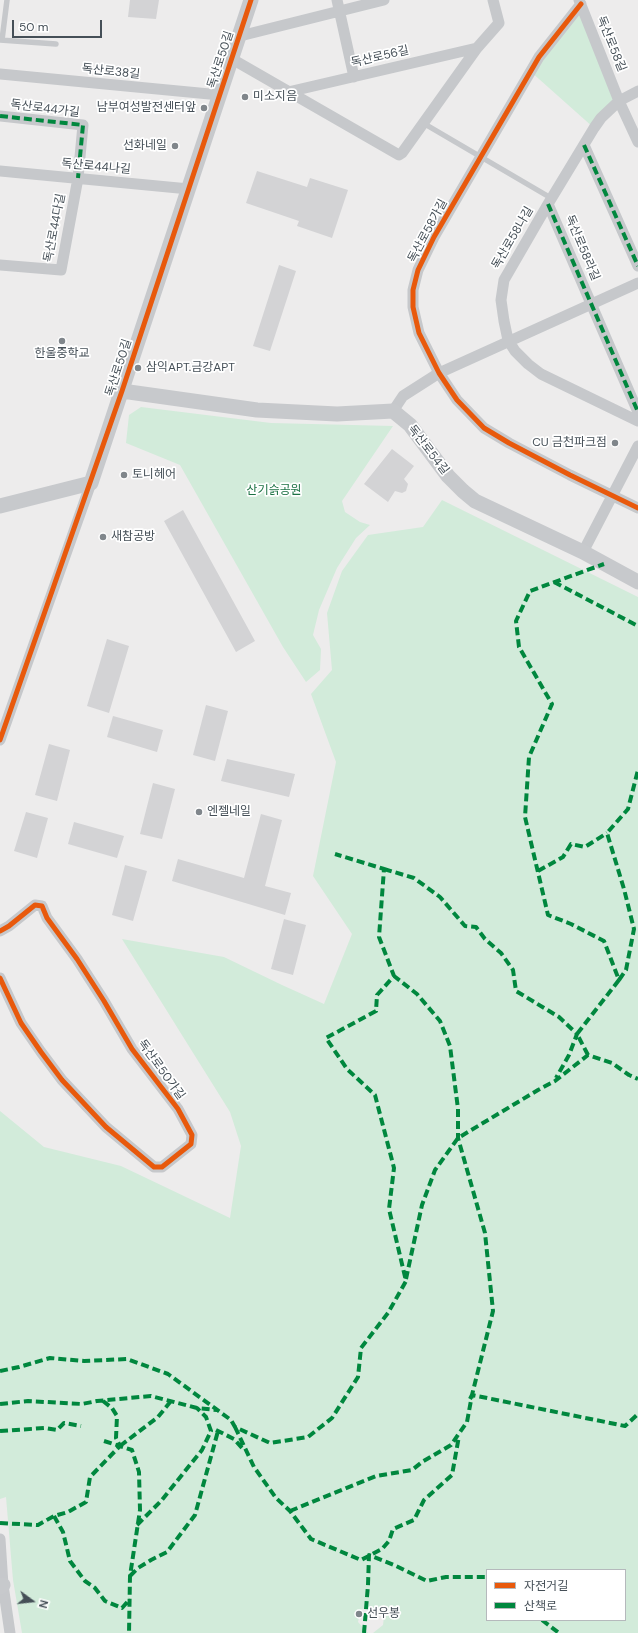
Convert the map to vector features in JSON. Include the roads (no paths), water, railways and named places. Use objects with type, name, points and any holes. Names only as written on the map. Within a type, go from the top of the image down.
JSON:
[{"type":"street","name":"독산로50길","points":[[0,740],[91,483],[251,0]]},
{"type":"street","points":[[240,36],[338,6],[384,0]]},
{"type":"street","points":[[423,123],[477,48],[499,23],[493,0]]},
{"type":"street","name":"독산로58길","points":[[580,2],[619,101],[638,142]]},
{"type":"street","name":"독산로58가길","points":[[580,2],[539,57],[434,237],[418,270],[413,290],[413,307],[420,333],[438,373],[457,400],[484,428],[570,475],[638,508]]},
{"type":"street","points":[[338,6],[354,77]]},
{"type":"street","name":"독산로56길","points":[[288,92],[477,48]]},
{"type":"street","name":"독산로50길","points":[[232,59],[399,155],[423,123]]},
{"type":"street","name":"독산로38길","points":[[0,74],[220,95]]},
{"type":"street","name":"독산로58나길","points":[[638,91],[619,101],[601,118],[504,280],[501,300],[508,340],[515,351],[541,374],[638,422]]},
{"type":"street","name":"독산로44가길","points":[[0,116],[83,125],[78,178]]},
{"type":"street","points":[[584,145],[638,266]]},
{"type":"street","name":"독산로44나길","points":[[0,171],[189,189]]},
{"type":"street","name":"독산로44다길","points":[[0,265],[61,270],[78,178]]},
{"type":"street","name":"독산로58라길","points":[[550,201],[638,412]]},
{"type":"street","points":[[122,391],[257,410],[337,414],[393,411],[403,396],[438,373],[508,340],[638,283]]},
{"type":"street","name":"독산로54길","points":[[393,411],[410,425],[448,476],[463,492],[475,501],[582,552],[638,582]]},
{"type":"street","points":[[582,552],[638,446]]},
{"type":"street","points":[[0,506],[91,483]]},
{"type":"street","name":"독산로50가길","points":[[0,931],[9,926],[35,905],[42,906],[47,918],[77,959],[132,1049],[178,1109],[192,1135],[192,1144],[162,1167],[154,1167],[106,1126],[62,1080],[41,1052],[21,1023],[0,978]]},
{"type":"street","points":[[0,1539],[1,1586],[10,1633]]},
{"type":"lane","points":[[7,0],[1,40],[56,44]]},
{"type":"lane","points":[[423,123],[480,156],[550,201]]},
{"type":"place","name":"미소지음","points":[[245,97]]},
{"type":"place","name":"남부여성발전센터앞","points":[[204,108]]},
{"type":"place","name":"선화네일","points":[[175,146]]},
{"type":"place","name":"한울중학교","points":[[62,341]]},
{"type":"place","name":"삼익APT.금강APT","points":[[138,368]]},
{"type":"place","name":"CU 금천파크점","points":[[615,443]]},
{"type":"place","name":"토니헤어","points":[[124,475]]},
{"type":"place","name":"새참공방","points":[[103,537]]},
{"type":"place","name":"엔젤네일","points":[[199,812]]},
{"type":"place","name":"선우봉","points":[[359,1614]]},
{"type":"park label","name":"산기슭공원","points":[[274,491]]}]
